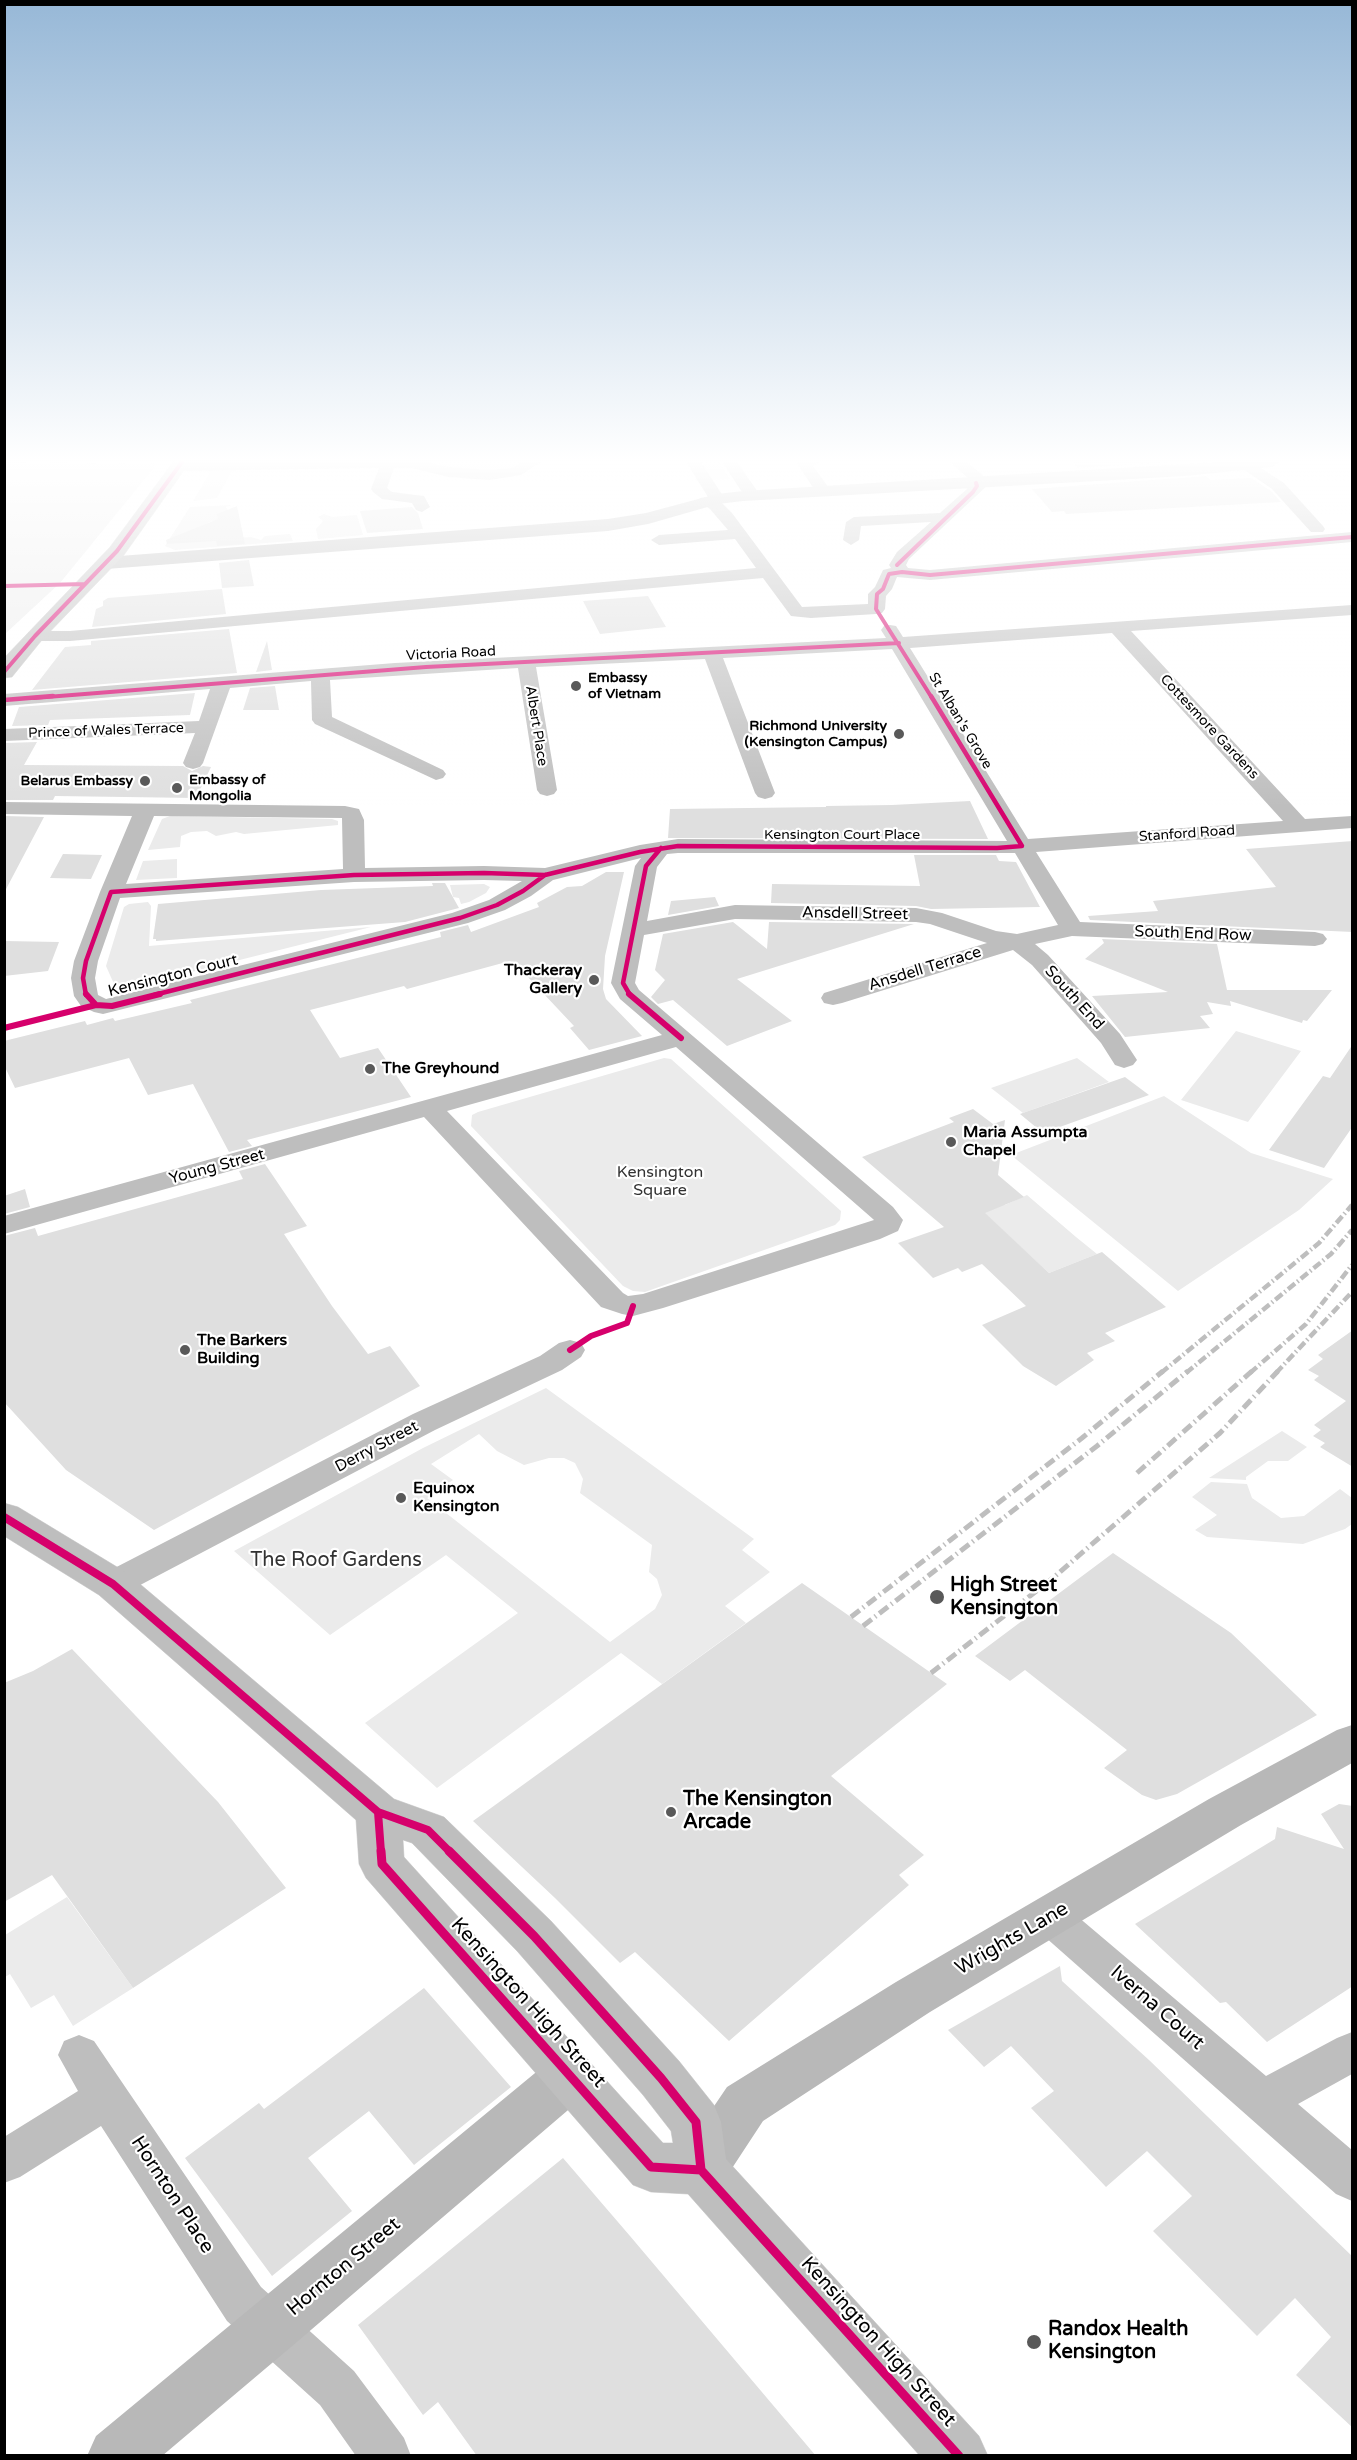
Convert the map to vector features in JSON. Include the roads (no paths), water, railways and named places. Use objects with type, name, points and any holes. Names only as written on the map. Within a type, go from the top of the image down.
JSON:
[{"type":"main road","points":[[4,672],[35,636],[93,577]]},
{"type":"main road","points":[[4,1517],[113,1584],[378,1812],[428,1830],[534,1936],[661,2078],[696,2122],[701,2170]]},
{"type":"main road","name":"Wrights Lane","points":[[701,2170],[745,2104],[913,1997],[1225,1812],[1353,1742]]},
{"type":"main road","name":"Kensington High Street","points":[[378,1812],[382,1864],[651,2167],[701,2170],[959,2456]]},
{"type":"main road","name":"Hornton Street","points":[[116,2456],[272,2328],[570,2076]]},
{"type":"street","points":[[35,636],[69,636],[715,577]]},
{"type":"street","points":[[770,577],[795,611],[800,613],[876,609],[874,603],[877,594],[893,577]]},
{"type":"street","points":[[898,577],[905,582],[924,577]]},
{"type":"street","name":"St Alban's Grove","points":[[876,609],[899,643],[1072,929]]},
{"type":"street","points":[[1343,611],[1353,628]]},
{"type":"street","name":"Victoria Road","points":[[4,700],[320,675],[899,643],[1343,611]]},
{"type":"street","name":"Cottesmore Gardens","points":[[1117,627],[1300,826]]},
{"type":"street","points":[[712,653],[765,793]]},
{"type":"street","name":"Albert Place","points":[[526,662],[547,790]]},
{"type":"street","points":[[320,675],[322,720],[436,774]]},
{"type":"street","name":"Prince of Wales Terrace","points":[[193,763],[222,682]]},
{"type":"street","name":"Prince of Wales Terrace","points":[[4,735],[207,727]]},
{"type":"street","points":[[4,808],[345,812],[351,814],[353,820],[354,875]]},
{"type":"street","name":"Kensington Court","points":[[146,809],[111,892],[86,961],[83,978],[86,996],[90,1001],[103,1006],[460,918],[523,891],[545,875]]},
{"type":"street","name":"Stanford Road","points":[[1022,846],[1353,822]]},
{"type":"street","name":"Kensington Court Place","points":[[661,848],[997,848],[1022,846]]},
{"type":"street","points":[[661,848],[646,866],[623,983],[628,994],[681,1038],[883,1213],[889,1220],[888,1224],[870,1233],[652,1302],[633,1306],[622,1304],[612,1300],[430,1108],[681,1038]]},
{"type":"street","name":"Kensington Court","points":[[111,892],[354,875],[484,873],[545,875],[661,848]]},
{"type":"street","name":"Ansdell Street","points":[[635,930],[735,912],[916,915],[934,918],[992,937],[1017,941],[1072,929]]},
{"type":"street","name":"South End Row","points":[[1072,929],[1315,939]]},
{"type":"street","name":"Ansdell Terrace","points":[[833,998],[1017,941]]},
{"type":"street","name":"South End","points":[[1017,941],[1040,960],[1111,1039],[1124,1060]]},
{"type":"street","name":"Young Street","points":[[4,1225],[430,1108]]},
{"type":"street","name":"Derry Street","points":[[113,1584],[424,1422],[551,1363],[570,1350]]},
{"type":"street","name":"Iverna Court","points":[[1050,1917],[1353,2179]]},
{"type":"street","points":[[1264,2100],[1353,2052]]},
{"type":"street","name":"Hornton Place","points":[[79,2055],[244,2304],[337,2388],[386,2456]]},
{"type":"street","points":[[4,2162],[108,2097]]},
{"type":"railway","points":[[1161,1373],[1319,1243],[1352,1205]]},
{"type":"railway","points":[[1186,1373],[1331,1254],[1352,1230]]},
{"type":"railway","points":[[1250,1373],[1306,1324],[1352,1265]]},
{"type":"railway","points":[[1276,1373],[1352,1292]]},
{"type":"railway","points":[[851,1617],[1082,1438],[1163,1371]]},
{"type":"railway","points":[[863,1626],[1097,1446],[1188,1371]]},
{"type":"railway","points":[[1137,1473],[1252,1371]]},
{"type":"railway","points":[[931,1673],[1053,1578],[1220,1433],[1278,1371]]},
{"type":"place","name":"Embassy of Vietnam","points":[[576,686]]},
{"type":"place","name":"Richmond University (Kensington Campus)","points":[[899,734]]},
{"type":"place","name":"Belarus Embassy","points":[[145,781]]},
{"type":"place","name":"Embassy of Mongolia","points":[[177,788]]},
{"type":"place","name":"Thackeray Gallery","points":[[594,980]]},
{"type":"place","name":"The Greyhound","points":[[370,1069]]},
{"type":"place","name":"Maria Assumpta Chapel","points":[[951,1142]]},
{"type":"place","name":"The Barkers Building","points":[[185,1350]]},
{"type":"place","name":"Equinox Kensington","points":[[401,1498]]},
{"type":"place","name":"High Street Kensington","points":[[937,1597]]},
{"type":"place","name":"The Kensington Arcade","points":[[671,1812]]},
{"type":"place","name":"Randox Health Kensington","points":[[1034,2342]]},
{"type":"park label","name":"Kensington Square","points":[[660,1182]]},
{"type":"park label","name":"The Roof Gardens","points":[[336,1561]]}]
